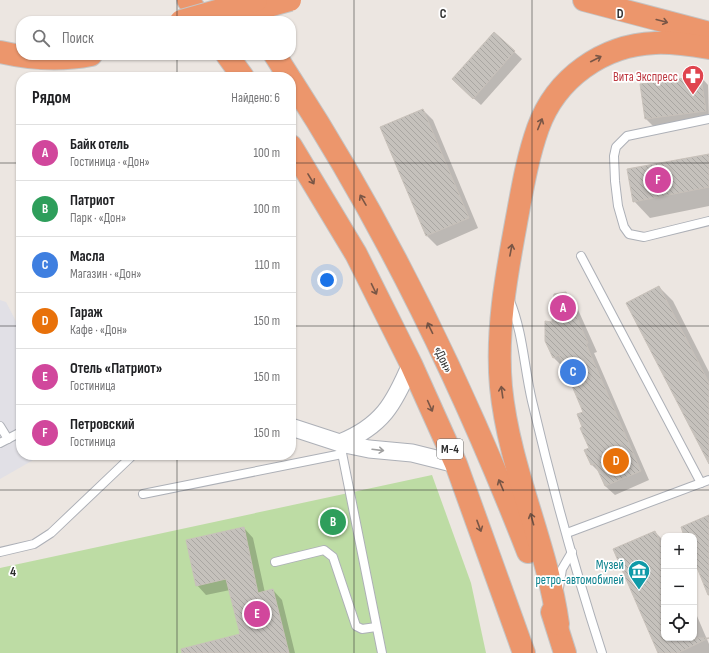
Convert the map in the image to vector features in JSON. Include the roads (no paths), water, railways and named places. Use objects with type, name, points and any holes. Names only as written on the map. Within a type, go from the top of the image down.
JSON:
[{"type":"highway","points":[[188,0],[199,16]]},
{"type":"highway","points":[[234,0],[246,16]]},
{"type":"highway","points":[[200,16],[256,0]]},
{"type":"highway","points":[[234,16],[290,0]]},
{"type":"highway","points":[[584,0],[709,33]]},
{"type":"highway","points":[[618,0],[638,3]]},
{"type":"highway","points":[[0,40],[16,43]]},
{"type":"highway","points":[[558,624],[548,574],[514,458],[501,388],[499,342],[505,289],[528,160],[543,115],[565,83],[592,61],[609,53],[631,46],[655,42],[709,48]]},
{"type":"highway","points":[[0,52],[16,54]]},
{"type":"highway","points":[[231,60],[239,72]]},
{"type":"highway","points":[[278,60],[286,72]]},
{"type":"highway","name":"«Дон»","points":[[296,88],[315,117],[383,234],[435,338],[492,464],[558,624],[565,653]]},
{"type":"highway","name":"М-4","points":[[296,154],[356,254],[411,364],[456,464],[524,653]]},
{"type":"street","points":[[341,448],[380,419],[397,394],[411,364]]},
{"type":"street","points":[[296,429],[341,448],[412,453],[456,464]]},
{"type":"lane","points":[[709,119],[627,136],[616,146],[614,156],[618,206],[624,227],[629,234],[644,237],[709,221]]},
{"type":"lane","points":[[567,533],[705,482],[580,256]]},
{"type":"lane","points":[[505,289],[521,334],[532,400],[578,577],[602,653]]},
{"type":"lane","points":[[0,426],[8,439]]},
{"type":"lane","points":[[0,443],[16,435]]},
{"type":"lane","points":[[296,459],[341,448],[382,653]]},
{"type":"lane","points":[[0,552],[34,544],[51,533],[128,460]]},
{"type":"lane","points":[[144,494],[290,460]]},
{"type":"lane","points":[[275,562],[324,550],[333,557],[356,626],[362,629],[376,627]]},
{"type":"lane","points":[[558,624],[559,580],[562,569],[572,552]]},
{"type":"place","name":"Вита Экспресс","points":[[693,96]]},
{"type":"place","name":"Петровский","points":[[658,180]]},
{"type":"place","name":"Байк отель","points":[[563,308]]},
{"type":"place","name":"Масла","points":[[573,372]]},
{"type":"place","name":"Гараж","points":[[616,461]]},
{"type":"place","name":"Патриот","points":[[333,522]]},
{"type":"place","name":"Музей ретро-автомобилей","points":[[639,590]]},
{"type":"place","name":"Отель «Патриот»","points":[[257,614]]}]
